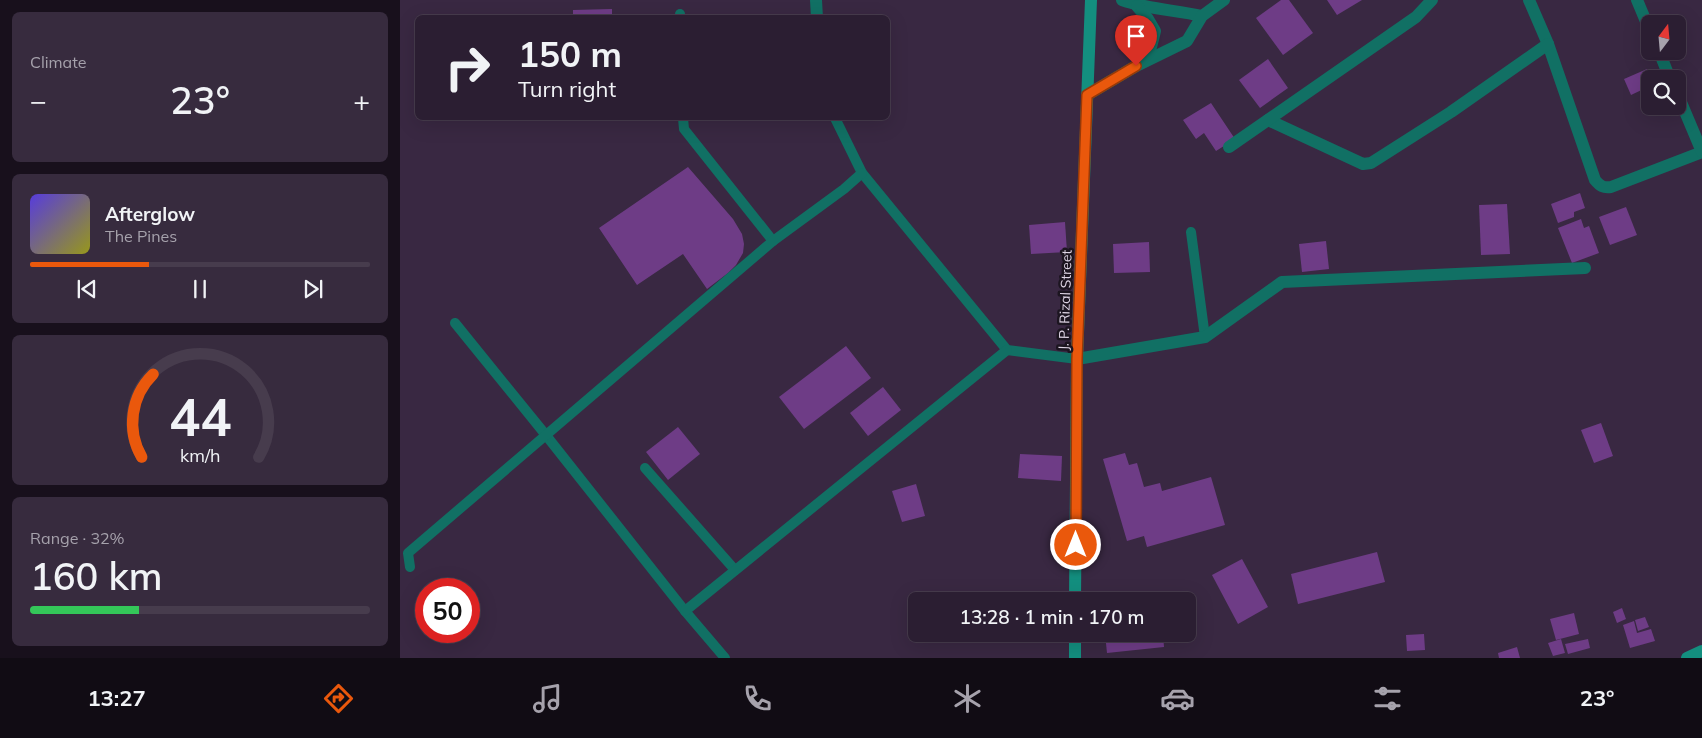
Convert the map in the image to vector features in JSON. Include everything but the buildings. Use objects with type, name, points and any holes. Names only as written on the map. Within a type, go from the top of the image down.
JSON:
[{"type":"main road","name":"J. P. Rizal Street","points":[[1076,592],[1077,359],[1091,0]]},
{"type":"main road","points":[[1075,642],[1075,658]]},
{"type":"main road","points":[[1687,658],[1702,651]]},
{"type":"street","points":[[816,0],[817,15]]},
{"type":"street","points":[[1122,0],[1137,6],[1202,16]]},
{"type":"street","points":[[1087,95],[1136,66],[1187,41],[1202,16],[1224,0]]},
{"type":"street","points":[[1229,147],[1416,17],[1432,0]]},
{"type":"street","points":[[1529,0],[1548,44],[1595,180],[1599,185],[1605,188],[1611,187],[1702,152],[1686,114]]},
{"type":"street","points":[[1637,0],[1643,15]]},
{"type":"street","points":[[1136,66],[1151,47],[1155,31],[1137,6]]},
{"type":"street","points":[[1268,120],[1367,165],[1451,112],[1548,44]]},
{"type":"street","points":[[1077,359],[1205,337],[1282,282],[1585,268]]},
{"type":"lane","points":[[683,120],[684,129],[773,241]]},
{"type":"lane","points":[[836,120],[862,173],[1007,350],[1077,359]]},
{"type":"lane","points":[[410,567],[408,553],[773,241],[844,189],[862,173]]},
{"type":"lane","points":[[1191,232],[1205,337]]},
{"type":"lane","points":[[455,323],[684,611],[725,658]]},
{"type":"lane","points":[[684,611],[1007,350]]},
{"type":"lane","points":[[645,468],[735,570]]},
{"type":"route","points":[[1076,545],[1077,359],[1087,95],[1136,66]]}]
